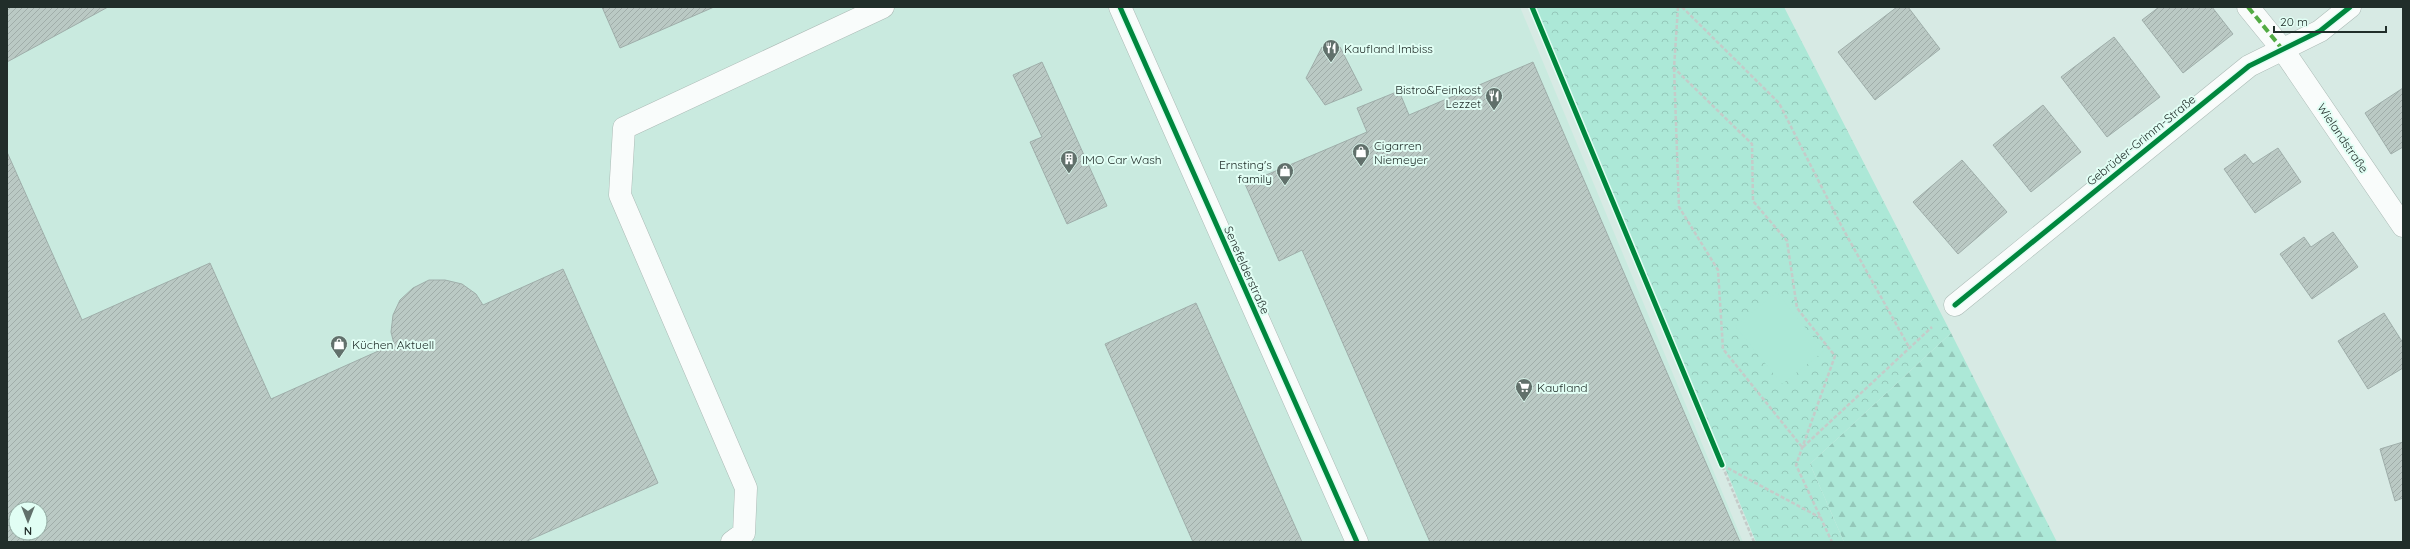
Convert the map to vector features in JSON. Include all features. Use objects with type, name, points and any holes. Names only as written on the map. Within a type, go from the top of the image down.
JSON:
[{"type":"street","points":[[732,542],[744,533],[746,488],[620,195],[624,128],[883,7]]},
{"type":"street","name":"Senefelderstraße","points":[[1120,7],[1356,542]]},
{"type":"street","name":"Wielandstraße","points":[[2248,7],[2283,50],[2403,226]]},
{"type":"street","name":"Gebrüder-Grimm-Straße","points":[[1955,305],[2248,66],[2320,31],[2350,7]]},
{"type":"path","points":[[1678,7],[1674,68],[1679,207],[1718,270],[1723,350],[1802,447]]},
{"type":"path","points":[[1682,7],[1779,103],[1842,227],[1910,349],[1802,447]]},
{"type":"path","points":[[1674,68],[1752,144],[1753,201],[1787,241],[1797,308],[1835,356],[1796,465],[1832,542]]},
{"type":"path","points":[[1719,458],[1754,542]]},
{"type":"path","points":[[1722,465],[1821,518]]},
{"type":"shaded area","points":[[7,7],[1520,7],[1743,542],[7,542]]},
{"type":"green space","points":[[1532,7],[1784,7],[1951,333],[1810,464],[1844,542],[1756,542]]},
{"type":"green space","points":[[1777,292],[1824,351],[1782,384],[1735,326]]},
{"type":"green space","points":[[1951,333],[2057,542],[1844,542],[1810,464]]},
{"type":"building","points":[[7,7],[108,7],[7,62]]},
{"type":"building","points":[[602,7],[714,7],[620,48]]},
{"type":"building","points":[[1897,7],[1908,7],[1940,49],[1875,100],[1838,52]]},
{"type":"building","points":[[2159,7],[2212,7],[2233,34],[2183,73],[2142,20]]},
{"type":"building","points":[[2114,37],[2160,97],[2107,137],[2061,77]]},
{"type":"building","name":"Kaufland Imbiss","points":[[1322,47],[1340,47],[1362,90],[1325,105],[1306,78]]},
{"type":"building","name":"IMO Car Wash","points":[[1042,62],[1107,206],[1067,224],[1030,142],[1042,137],[1013,75]]},
{"type":"building","name":"Kaufland","points":[[1533,62],[1740,542],[1430,542],[1302,250],[1279,261],[1245,184],[1367,132],[1357,108],[1399,91],[1409,115]]},
{"type":"building","points":[[2403,88],[2403,147],[2391,154],[2365,113]]},
{"type":"building","points":[[2043,105],[2081,152],[2031,192],[1993,145]]},
{"type":"building","points":[[2278,148],[2301,182],[2255,213],[2224,169],[2245,154],[2253,164]]},
{"type":"building","points":[[7,152],[82,320],[210,263],[271,399],[394,344],[391,332],[393,315],[400,300],[413,288],[429,280],[445,280],[462,284],[476,294],[483,305],[563,269],[658,483],[525,542],[7,542]]},
{"type":"building","points":[[1962,160],[2007,212],[1958,254],[1913,202]]},
{"type":"building","points":[[2333,232],[2358,267],[2312,299],[2280,254],[2304,237],[2311,247]]},
{"type":"building","points":[[1196,303],[1302,542],[1193,542],[1105,344]]},
{"type":"building","points":[[2384,313],[2403,343],[2403,368],[2368,389],[2338,341]]},
{"type":"building","points":[[2403,442],[2403,498],[2395,501],[2380,449]]},
{"type":"marked path","points":[[2248,7],[2283,50]]},
{"type":"cycle path","points":[[1120,7],[1357,542]]},
{"type":"cycle path","points":[[1532,7],[1722,465]]},
{"type":"cycle path","points":[[1955,305],[2249,66],[2320,31],[2350,7]]},
{"type":"place","name":"Kaufland Imbiss","points":[[1331,63]]},
{"type":"place","name":"Bistro&Feinkost Lezzet","points":[[1494,111]]},
{"type":"place","name":"Cigarren Niemeyer","points":[[1361,167]]},
{"type":"place","name":"IMO Car Wash","points":[[1069,174]]},
{"type":"place","name":"Ernsting's family","points":[[1285,186]]},
{"type":"place","name":"Küchen Aktuell","points":[[339,359]]},
{"type":"place","name":"Kaufland","points":[[1524,402]]}]
